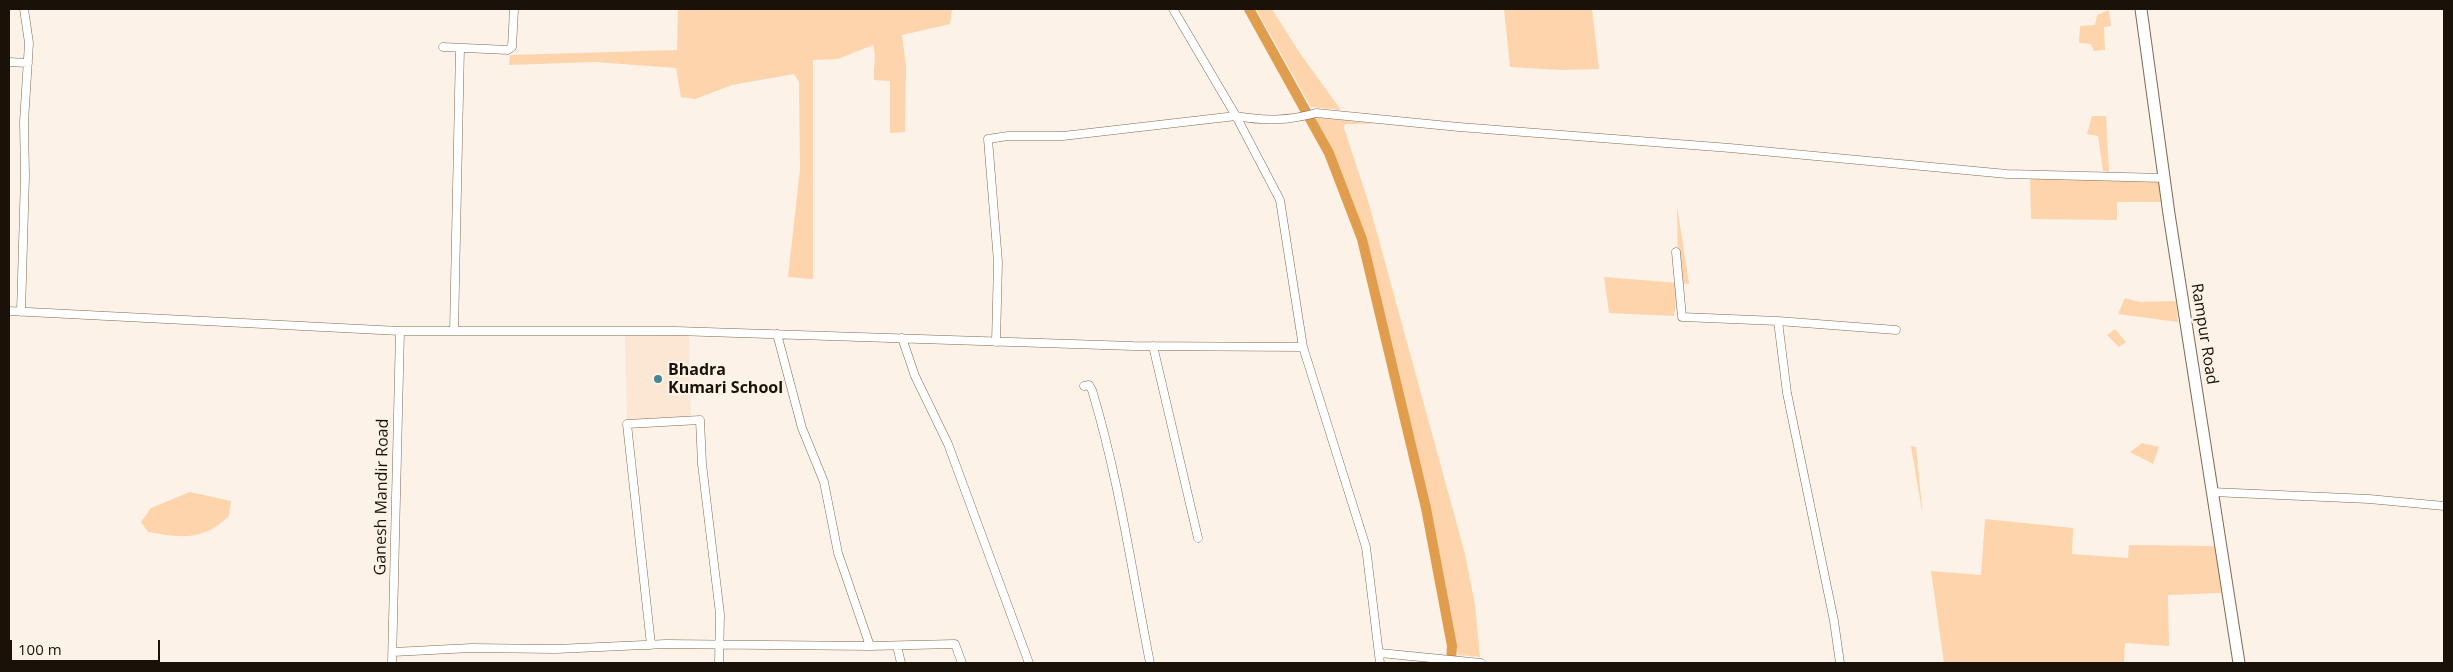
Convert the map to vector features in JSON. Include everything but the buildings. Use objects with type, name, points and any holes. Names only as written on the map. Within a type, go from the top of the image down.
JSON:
[{"type":"main road","name":"Rampur Road","points":[[2141,9],[2164,178],[2239,663]]},
{"type":"street","points":[[22,312],[25,176],[24,122],[29,43],[24,9]]},
{"type":"street","points":[[443,47],[508,50],[512,48],[514,9]]},
{"type":"street","points":[[1173,9],[1236,116],[1280,200],[1303,347],[1366,547],[1380,663]]},
{"type":"street","points":[[454,331],[460,48]]},
{"type":"street","points":[[9,62],[28,63]]},
{"type":"street","points":[[996,342],[998,262],[988,139],[1008,136],[1063,136],[1236,116],[1261,120],[1294,119],[1316,113],[1459,127],[1730,148],[2007,174],[2164,178]]},
{"type":"street","points":[[1676,252],[1682,317],[1896,330]]},
{"type":"street","points":[[9,311],[400,331],[676,331],[996,342],[1303,347]]},
{"type":"street","points":[[1778,322],[1787,393],[1834,621],[1840,663]]},
{"type":"street","name":"Ganesh Mandir Road","points":[[392,663],[400,331]]},
{"type":"street","points":[[777,334],[802,428],[824,482],[838,553],[870,646]]},
{"type":"street","points":[[902,338],[915,376],[948,444],[1029,663]]},
{"type":"street","points":[[1153,346],[1198,538]]},
{"type":"street","points":[[1084,386],[1088,385],[1092,390],[1110,458],[1132,556],[1135,591],[1150,663]]},
{"type":"street","points":[[651,645],[627,424],[700,420],[702,464],[720,614],[719,663]]},
{"type":"street","points":[[2212,492],[2369,499],[2444,506]]},
{"type":"street","points":[[393,652],[471,648],[556,649],[719,643],[870,646],[955,644],[962,663]]},
{"type":"street","points":[[897,646],[901,663]]},
{"type":"street","points":[[1380,652],[1481,663]]},
{"type":"shaded area","points":[[678,9],[952,9],[950,24],[902,35],[906,66],[905,132],[890,133],[890,81],[874,80],[875,54],[873,45],[838,59],[813,60],[813,279],[788,277],[800,169],[799,82],[794,74],[732,85],[695,99],[681,97],[676,68],[595,62],[509,65],[510,55],[677,50]]},
{"type":"shaded area","points":[[1256,9],[1272,9],[1299,52],[1341,110],[1311,107]]},
{"type":"shaded area","points":[[1504,9],[1592,9],[1599,69],[1560,70],[1510,67]]},
{"type":"shaded area","points":[[2109,10],[2111,26],[2104,27],[2105,50],[2094,51],[2091,44],[2079,43],[2080,26],[2095,25],[2097,15]]},
{"type":"shaded area","points":[[2092,116],[2106,116],[2109,172],[2103,171],[2098,136],[2087,134]]},
{"type":"shaded area","points":[[1315,117],[1374,124],[1345,124],[1344,128],[1369,204],[1465,554],[1475,605],[1480,657],[1458,655],[1431,508],[1367,239],[1334,152]]},
{"type":"shaded area","points":[[2030,177],[2159,181],[2162,202],[2117,202],[2117,220],[2031,219]]},
{"type":"shaded area","points":[[1677,206],[1689,284],[1678,283]]},
{"type":"shaded area","points":[[1604,277],[1678,283],[1674,316],[1609,313]]},
{"type":"shaded area","points":[[2125,298],[2139,302],[2176,301],[2178,322],[2118,314]]},
{"type":"shaded area","points":[[2115,329],[2126,342],[2119,347],[2107,335]]},
{"type":"shaded area","name":"Bhadra Kumari School","points":[[689,334],[691,422],[627,424],[625,336]]},
{"type":"shaded area","points":[[2142,443],[2159,447],[2153,464],[2130,452]]},
{"type":"shaded area","points":[[1911,446],[1916,447],[1923,517]]},
{"type":"shaded area","points":[[190,492],[231,501],[229,516],[210,530],[192,536],[171,536],[148,532],[141,522],[151,508]]},
{"type":"shaded area","points":[[1985,519],[2073,528],[2072,554],[2128,558],[2129,545],[2215,546],[2222,593],[2168,595],[2169,646],[2125,643],[2124,663],[1944,663],[1931,571],[1981,575]]},
{"type":"waterway","points":[[1249,9],[1329,153],[1362,239],[1426,508],[1452,646],[1451,663]]},
{"type":"place","name":"Bhadra Kumari School","points":[[658,379]]}]
